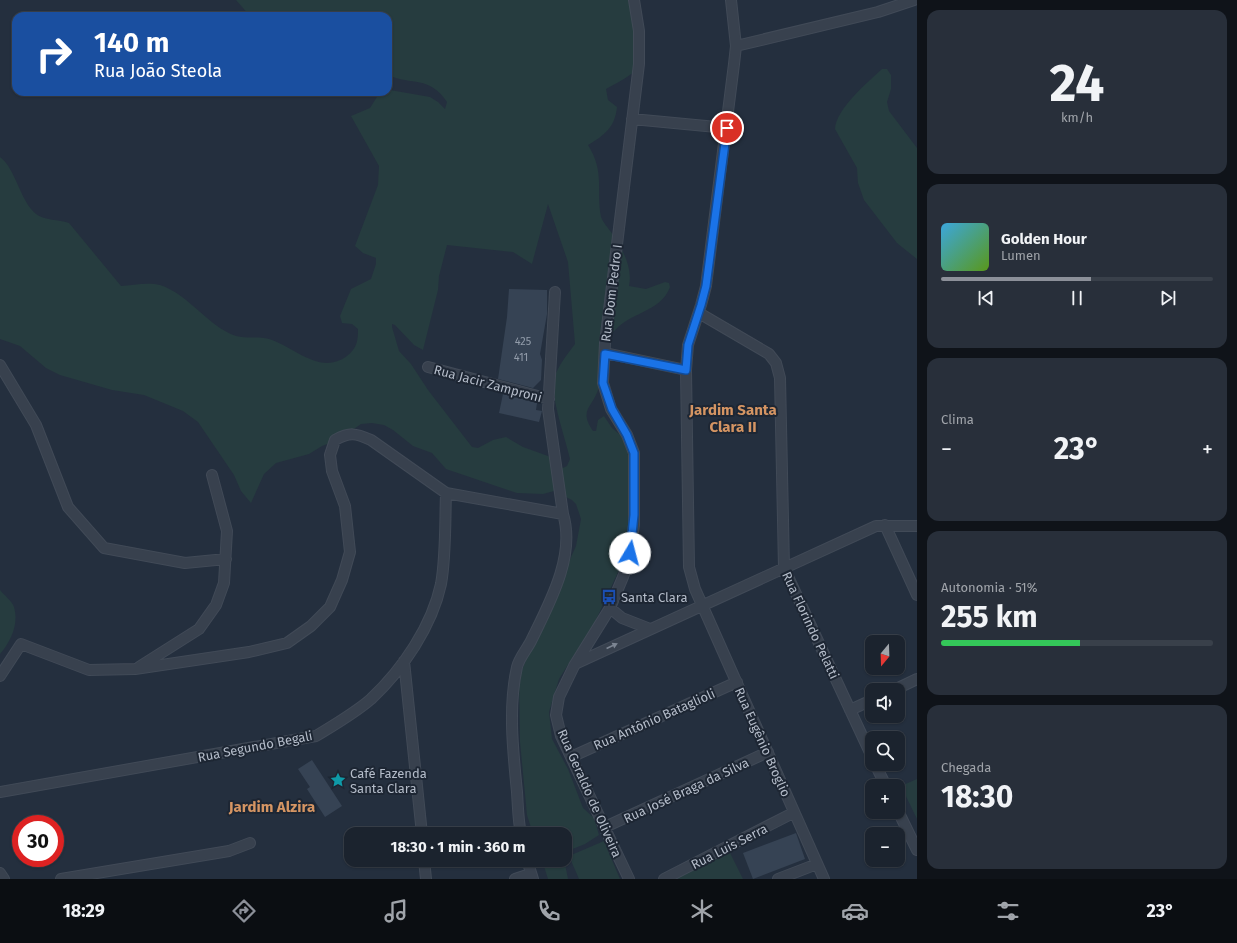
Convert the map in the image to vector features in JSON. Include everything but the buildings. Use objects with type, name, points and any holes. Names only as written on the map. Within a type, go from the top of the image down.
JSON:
[{"type":"street","name":"Rua Dom Pedro I","points":[[577,663],[610,608],[623,577],[630,556],[634,525],[634,453],[627,435],[612,409],[603,383],[605,354],[639,64],[639,31],[634,0]]},
{"type":"street","name":"Rua Eugênio Broglio","points":[[731,0],[736,46],[727,128],[706,286],[688,345],[686,370],[689,567],[695,589],[824,879]]},
{"type":"street","points":[[736,46],[878,12],[914,0]]},
{"type":"street","points":[[632,119],[727,128]]},
{"type":"street","points":[[520,827],[513,754],[513,692],[517,665],[546,609],[562,565],[566,539],[566,525],[563,514],[548,410],[555,292]]},
{"type":"street","name":"Rua Florindo Pelatti","points":[[699,313],[769,354],[776,363],[780,378],[784,568],[865,742]]},
{"type":"street","points":[[605,354],[686,370]]},
{"type":"street","points":[[0,365],[36,425],[68,507],[104,548],[186,563],[226,559]]},
{"type":"street","name":"Rua Jacir Zamproni","points":[[428,367],[549,399]]},
{"type":"street","points":[[0,676],[21,644],[89,670],[136,669],[249,652],[287,643],[311,626],[330,607],[342,580],[350,552],[344,506],[332,471],[330,455],[334,440],[347,434],[360,435],[371,440],[446,493],[563,514]]},
{"type":"street","points":[[136,669],[198,630],[216,606],[224,583],[227,531],[212,475]]},
{"type":"street","name":"Rua Segundo Begali","points":[[0,792],[316,736],[371,699],[409,656],[429,620],[441,583],[446,493]]},
{"type":"street","points":[[885,525],[917,595]]},
{"type":"street","points":[[577,663],[876,526],[917,526]]},
{"type":"street","points":[[610,608],[622,618],[650,629]]},
{"type":"street","points":[[404,661],[421,827]]},
{"type":"street","name":"Rua Geraldo de Oliveira","points":[[577,663],[559,697],[556,715],[561,736],[629,879]]},
{"type":"street","points":[[905,685],[917,679]]},
{"type":"street","name":"Rua Antônio Bataglioli","points":[[571,756],[737,682]]},
{"type":"street","points":[[850,710],[865,703]]},
{"type":"street","name":"Rua José Braga da Silva","points":[[604,827],[768,752]]},
{"type":"street","name":"Rua Luis Serra","points":[[664,879],[794,812]]},
{"type":"street","points":[[902,819],[917,850]]},
{"type":"street","points":[[61,879],[229,851],[250,844]]},
{"type":"street","points":[[778,879],[817,864]]},
{"type":"street","points":[[425,867],[426,879]]},
{"type":"street","points":[[515,879],[531,877],[529,867]]},
{"type":"street","points":[[0,873],[4,879]]},
{"type":"green space","points":[[236,0],[633,0],[641,27],[644,46],[640,64],[635,71],[606,89],[608,100],[617,107],[616,114],[608,130],[588,145],[593,155],[598,172],[601,217],[626,258],[630,279],[629,286],[646,289],[665,282],[669,283],[670,287],[666,296],[659,302],[626,321],[612,334],[606,347],[599,387],[587,413],[589,424],[593,431],[596,431],[598,420],[604,416],[612,428],[625,439],[630,453],[630,516],[628,541],[624,559],[595,622],[559,679],[549,712],[552,739],[568,769],[583,808],[594,818],[599,835],[585,844],[572,849],[572,827],[531,827],[527,815],[520,742],[519,678],[533,642],[576,546],[581,519],[576,504],[572,500],[554,491],[543,494],[517,493],[446,469],[432,453],[413,446],[393,430],[384,425],[372,423],[361,424],[338,440],[322,446],[309,454],[276,463],[264,474],[251,503],[241,491],[234,475],[198,422],[183,411],[144,395],[112,390],[60,375],[46,368],[20,346],[0,339],[0,157],[10,169],[26,201],[36,214],[43,218],[69,223],[121,286],[146,284],[160,285],[171,290],[190,303],[216,325],[236,336],[269,339],[317,362],[327,363],[337,361],[347,356],[355,347],[358,329],[352,324],[342,323],[340,316],[351,289],[371,279],[376,264],[376,258],[363,253],[355,246],[378,185],[379,166],[351,116],[370,108],[379,96],[392,96],[392,90],[430,97],[445,109],[447,102],[434,88],[427,84],[392,76],[392,12],[246,12]],"holes":[[[548,204],[568,262],[575,344],[563,360],[554,379],[553,387],[556,407],[570,459],[567,466],[563,468],[548,456],[523,447],[506,437],[493,440],[478,448],[472,447],[428,390],[411,364],[399,351],[392,324],[395,325],[414,345],[423,350],[438,290],[439,276],[447,245],[513,252],[532,264]]]},
{"type":"green space","points":[[882,69],[887,69],[891,75],[891,89],[887,102],[889,111],[917,148],[917,259],[897,243],[864,200],[858,183],[857,168],[835,129],[837,121],[846,105]]},
{"type":"green space","points":[[0,590],[10,600],[14,607],[15,626],[8,644],[0,654]]},
{"type":"green space","points":[[917,779],[917,819],[905,794],[905,784]]},
{"type":"green space","points":[[604,841],[620,879],[579,879],[572,863],[572,855]]},
{"type":"green space","points":[[730,853],[743,879],[673,879]]},
{"type":"green space","points":[[544,867],[566,867],[568,879],[548,879]]},
{"type":"place","name":"Santa Clara","points":[[609,597]]},
{"type":"place","name":"Café Fazenda Santa Clara","points":[[338,780]]},
{"type":"district","name":"Jardim Santa Clara II","points":[[733,418]]},
{"type":"district","name":"Jardim Alzira","points":[[272,807]]},
{"type":"route","points":[[630,553],[634,525],[634,453],[627,435],[612,409],[603,383],[605,354],[686,370],[688,345],[706,286],[727,128]]}]
